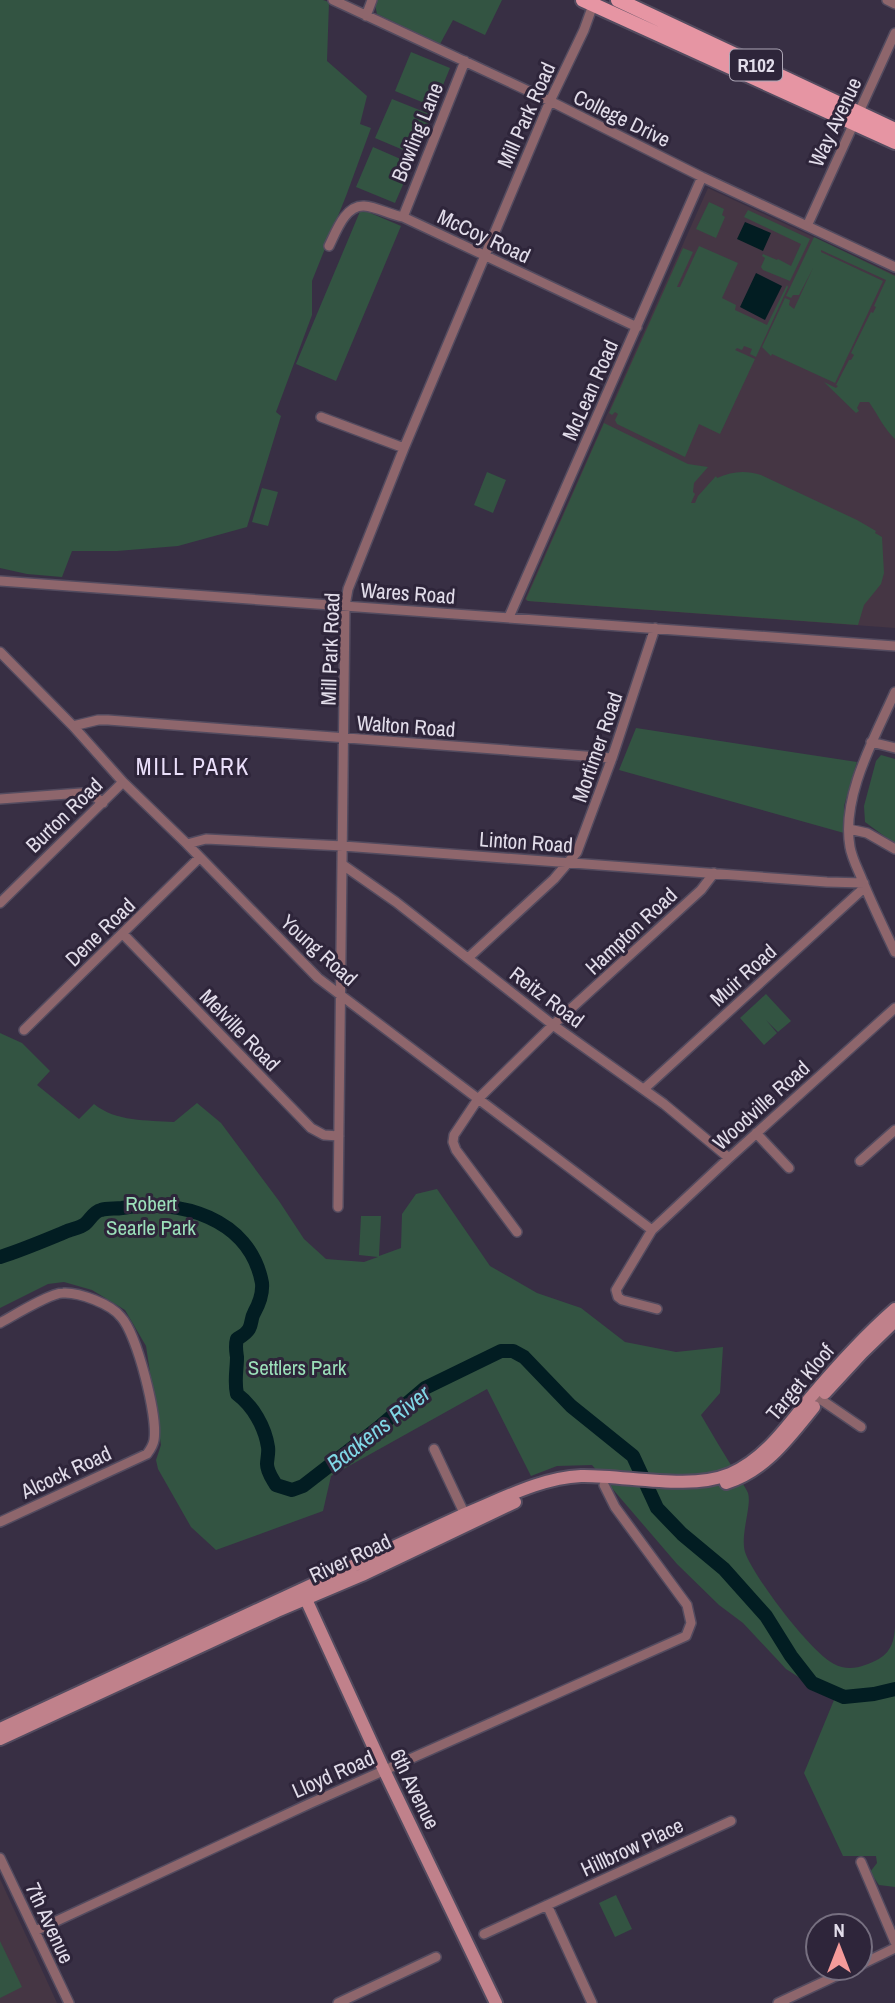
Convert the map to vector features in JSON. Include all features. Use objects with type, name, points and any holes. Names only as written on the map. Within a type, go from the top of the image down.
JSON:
[{"type":"main road","points":[[595,6],[625,1]]},
{"type":"main road","name":"R102","points":[[625,1],[856,118],[895,142]]},
{"type":"main road","name":"R102","points":[[595,6],[856,118],[895,130]]},
{"type":"main road","name":"Target Kloof","points":[[730,1478],[780,1436],[858,1344],[895,1309]]},
{"type":"main road","name":"Target Kloof","points":[[730,1478],[759,1466],[778,1451],[820,1399],[895,1321]]},
{"type":"main road","name":"River Road","points":[[0,1729],[75,1699],[360,1570],[537,1485],[557,1479],[584,1476],[606,1483],[730,1478]]},
{"type":"main road","name":"6th Avenue","points":[[304,1595],[384,1770],[496,2003]]},
{"type":"main road","name":"River Road","points":[[0,1739],[75,1699]]},
{"type":"street","name":"College Drive","points":[[333,0],[895,267]]},
{"type":"street","points":[[366,16],[372,0]]},
{"type":"street","points":[[887,0],[895,4]]},
{"type":"street","name":"Mill Park Road","points":[[338,1208],[345,606],[350,582],[550,101],[595,6]]},
{"type":"street","name":"Way Avenue","points":[[807,226],[895,33]]},
{"type":"street","name":"Bowling Lane","points":[[402,217],[465,61]]},
{"type":"street","name":"McLean Road","points":[[509,617],[702,177]]},
{"type":"street","name":"McCoy Road","points":[[329,246],[340,223],[349,212],[364,206],[402,217],[637,327]]},
{"type":"street","points":[[321,417],[404,448]]},
{"type":"street","name":"Wares Road","points":[[0,581],[895,646]]},
{"type":"street","name":"Mortimer Road","points":[[468,958],[570,863],[582,841],[655,628]]},
{"type":"street","name":"Young Road","points":[[0,652],[73,726],[123,782],[318,978],[652,1230]]},
{"type":"street","points":[[895,692],[871,742],[853,797],[849,829],[850,847],[895,952]]},
{"type":"street","name":"Walton Road","points":[[73,726],[108,720],[612,758]]},
{"type":"street","points":[[871,742],[895,748]]},
{"type":"street","name":"Burton Road","points":[[0,903],[123,782]]},
{"type":"street","points":[[0,799],[81,793],[93,795],[103,803]]},
{"type":"street","points":[[849,829],[867,832],[895,849]]},
{"type":"street","name":"Linton Road","points":[[187,844],[206,839],[343,846],[865,885]]},
{"type":"street","name":"Dene Road","points":[[24,1030],[199,858]]},
{"type":"street","name":"Reitz Road","points":[[343,865],[396,902],[553,1025],[644,1089],[729,1158]]},
{"type":"street","name":"Hampton Road","points":[[517,1232],[454,1146],[454,1135],[478,1099],[553,1025],[701,890],[714,873]]},
{"type":"street","name":"Muir Road","points":[[644,1089],[865,885]]},
{"type":"street","name":"Melville Road","points":[[123,934],[311,1128],[324,1135],[340,1136]]},
{"type":"street","name":"Woodville Road","points":[[657,1309],[622,1300],[616,1290],[652,1230],[895,1008]]},
{"type":"street","points":[[860,1161],[895,1130]]},
{"type":"street","points":[[756,1133],[789,1168]]},
{"type":"street","name":"Alcock Road","points":[[0,1323],[61,1292],[86,1297],[116,1311],[131,1334],[148,1391],[154,1437],[153,1445],[147,1454],[0,1522]]},
{"type":"street","points":[[820,1399],[861,1427]]},
{"type":"street","points":[[434,1449],[467,1519]]},
{"type":"street","name":"Lloyd Road","points":[[35,1931],[190,1857],[686,1636],[691,1623],[687,1605],[615,1507],[606,1483]]},
{"type":"street","name":"Hillbrow Place","points":[[484,1934],[731,1821]]},
{"type":"street","name":"7th Avenue","points":[[0,1858],[69,2003]]},
{"type":"street","points":[[861,1862],[895,1942]]},
{"type":"street","points":[[547,1905],[592,2003]]},
{"type":"street","points":[[874,1958],[895,1948]]},
{"type":"street","points":[[338,2003],[436,1957]]},
{"type":"street","points":[[778,2003],[823,1982]]},
{"type":"shaded area","points":[[708,188],[895,275],[895,628],[525,599]]},
{"type":"shaded area","points":[[745,222],[771,233],[763,251],[737,239]]},
{"type":"shaded area","points":[[756,273],[782,286],[765,320],[740,307]]},
{"type":"shaded area","points":[[0,1879],[36,1957],[57,2003],[0,2003]]},
{"type":"green space","points":[[0,0],[329,2],[327,61],[367,96],[360,124],[371,128],[312,281],[312,315],[276,412],[281,416],[247,527],[178,546],[117,551],[72,551],[62,577],[0,568]]},
{"type":"green space","points":[[376,0],[502,0],[485,35],[453,20],[440,44],[377,14]]},
{"type":"green space","points":[[411,52],[450,68],[434,107],[395,91]]},
{"type":"green space","points":[[392,99],[432,115],[415,155],[375,138]]},
{"type":"green space","points":[[373,147],[412,164],[395,203],[356,187]]},
{"type":"green space","points":[[709,202],[724,209],[722,215],[725,217],[716,238],[696,229]]},
{"type":"green space","points":[[361,209],[401,226],[336,381],[296,364]]},
{"type":"green space","points":[[748,210],[810,239],[790,281],[763,270],[761,267],[765,258],[762,256],[763,254],[778,259],[791,266],[801,244],[744,217]]},
{"type":"green space","points":[[814,237],[895,276],[895,439],[869,402],[860,402],[857,408],[859,411],[856,413],[824,382],[836,388],[838,386],[836,385],[854,355],[851,353],[876,307],[874,306],[886,280],[821,250],[883,281],[835,383],[772,354],[771,356],[762,347],[785,298],[790,300],[789,305],[794,309],[813,268],[799,295],[793,295],[791,298],[786,296]]},
{"type":"green space","points":[[699,246],[738,263],[722,298],[736,305],[735,310],[767,325],[787,285],[788,287],[756,357],[750,354],[752,349],[744,346],[742,350],[735,350],[755,359],[720,434],[699,424],[685,457],[617,424],[615,420],[618,414],[609,413],[683,248],[693,252],[677,287],[680,287]]},
{"type":"green space","points":[[604,423],[688,464],[708,467],[694,483],[695,494],[691,503],[695,503],[716,476],[717,478],[750,472],[876,531],[875,533],[882,537],[884,573],[881,584],[864,605],[858,625],[528,601],[526,599]]},
{"type":"green space","points":[[487,472],[506,480],[493,513],[474,505]]},
{"type":"green space","points":[[262,488],[278,492],[268,526],[252,522]]},
{"type":"green space","points":[[636,728],[857,762],[844,806],[844,833],[619,770]]},
{"type":"green space","points":[[881,755],[895,759],[895,844],[865,822],[864,806],[876,761]]},
{"type":"green space","points":[[766,994],[791,1021],[778,1032],[766,1020],[777,1033],[764,1045],[740,1018]]},
{"type":"green space","name":"Settlers Park","points":[[0,1033],[22,1043],[50,1071],[37,1085],[79,1119],[94,1104],[122,1117],[174,1122],[197,1103],[221,1123],[304,1239],[326,1259],[364,1262],[378,1257],[359,1255],[361,1216],[381,1216],[379,1256],[401,1248],[402,1214],[416,1194],[437,1189],[490,1266],[537,1293],[581,1308],[625,1342],[676,1352],[723,1347],[720,1393],[701,1415],[748,1493],[744,1545],[759,1578],[798,1630],[824,1657],[838,1666],[857,1667],[883,1656],[891,1647],[895,1627],[895,1887],[879,1885],[870,1872],[877,1863],[876,1856],[843,1856],[804,1773],[834,1700],[786,1669],[743,1623],[719,1605],[677,1564],[592,1465],[557,1466],[531,1476],[487,1389],[331,1476],[323,1511],[216,1550],[191,1527],[158,1469],[156,1460],[161,1445],[146,1346],[125,1310],[92,1290],[64,1282],[48,1284],[0,1308]]},
{"type":"green space","points":[[616,1895],[632,1929],[615,1937],[599,1903]]},
{"type":"green space","points":[[0,1941],[22,1987],[0,1998]]},
{"type":"waterway","name":"Baakens River","points":[[0,1257],[81,1227],[96,1212],[106,1209],[166,1206],[209,1217],[227,1228],[243,1242],[255,1261],[262,1283],[260,1299],[250,1327],[236,1341],[237,1394],[253,1411],[264,1432],[268,1449],[267,1467],[271,1477],[276,1485],[292,1490],[303,1486],[425,1388],[501,1351],[513,1351],[524,1357],[571,1406],[633,1456],[657,1508],[682,1534],[724,1569],[766,1616],[812,1683],[844,1697],[895,1689]]},
{"type":"district","name":"MILL PARK","points":[[193,766]]},
{"type":"park label","name":"Robert Searle Park","points":[[151,1215]]}]
